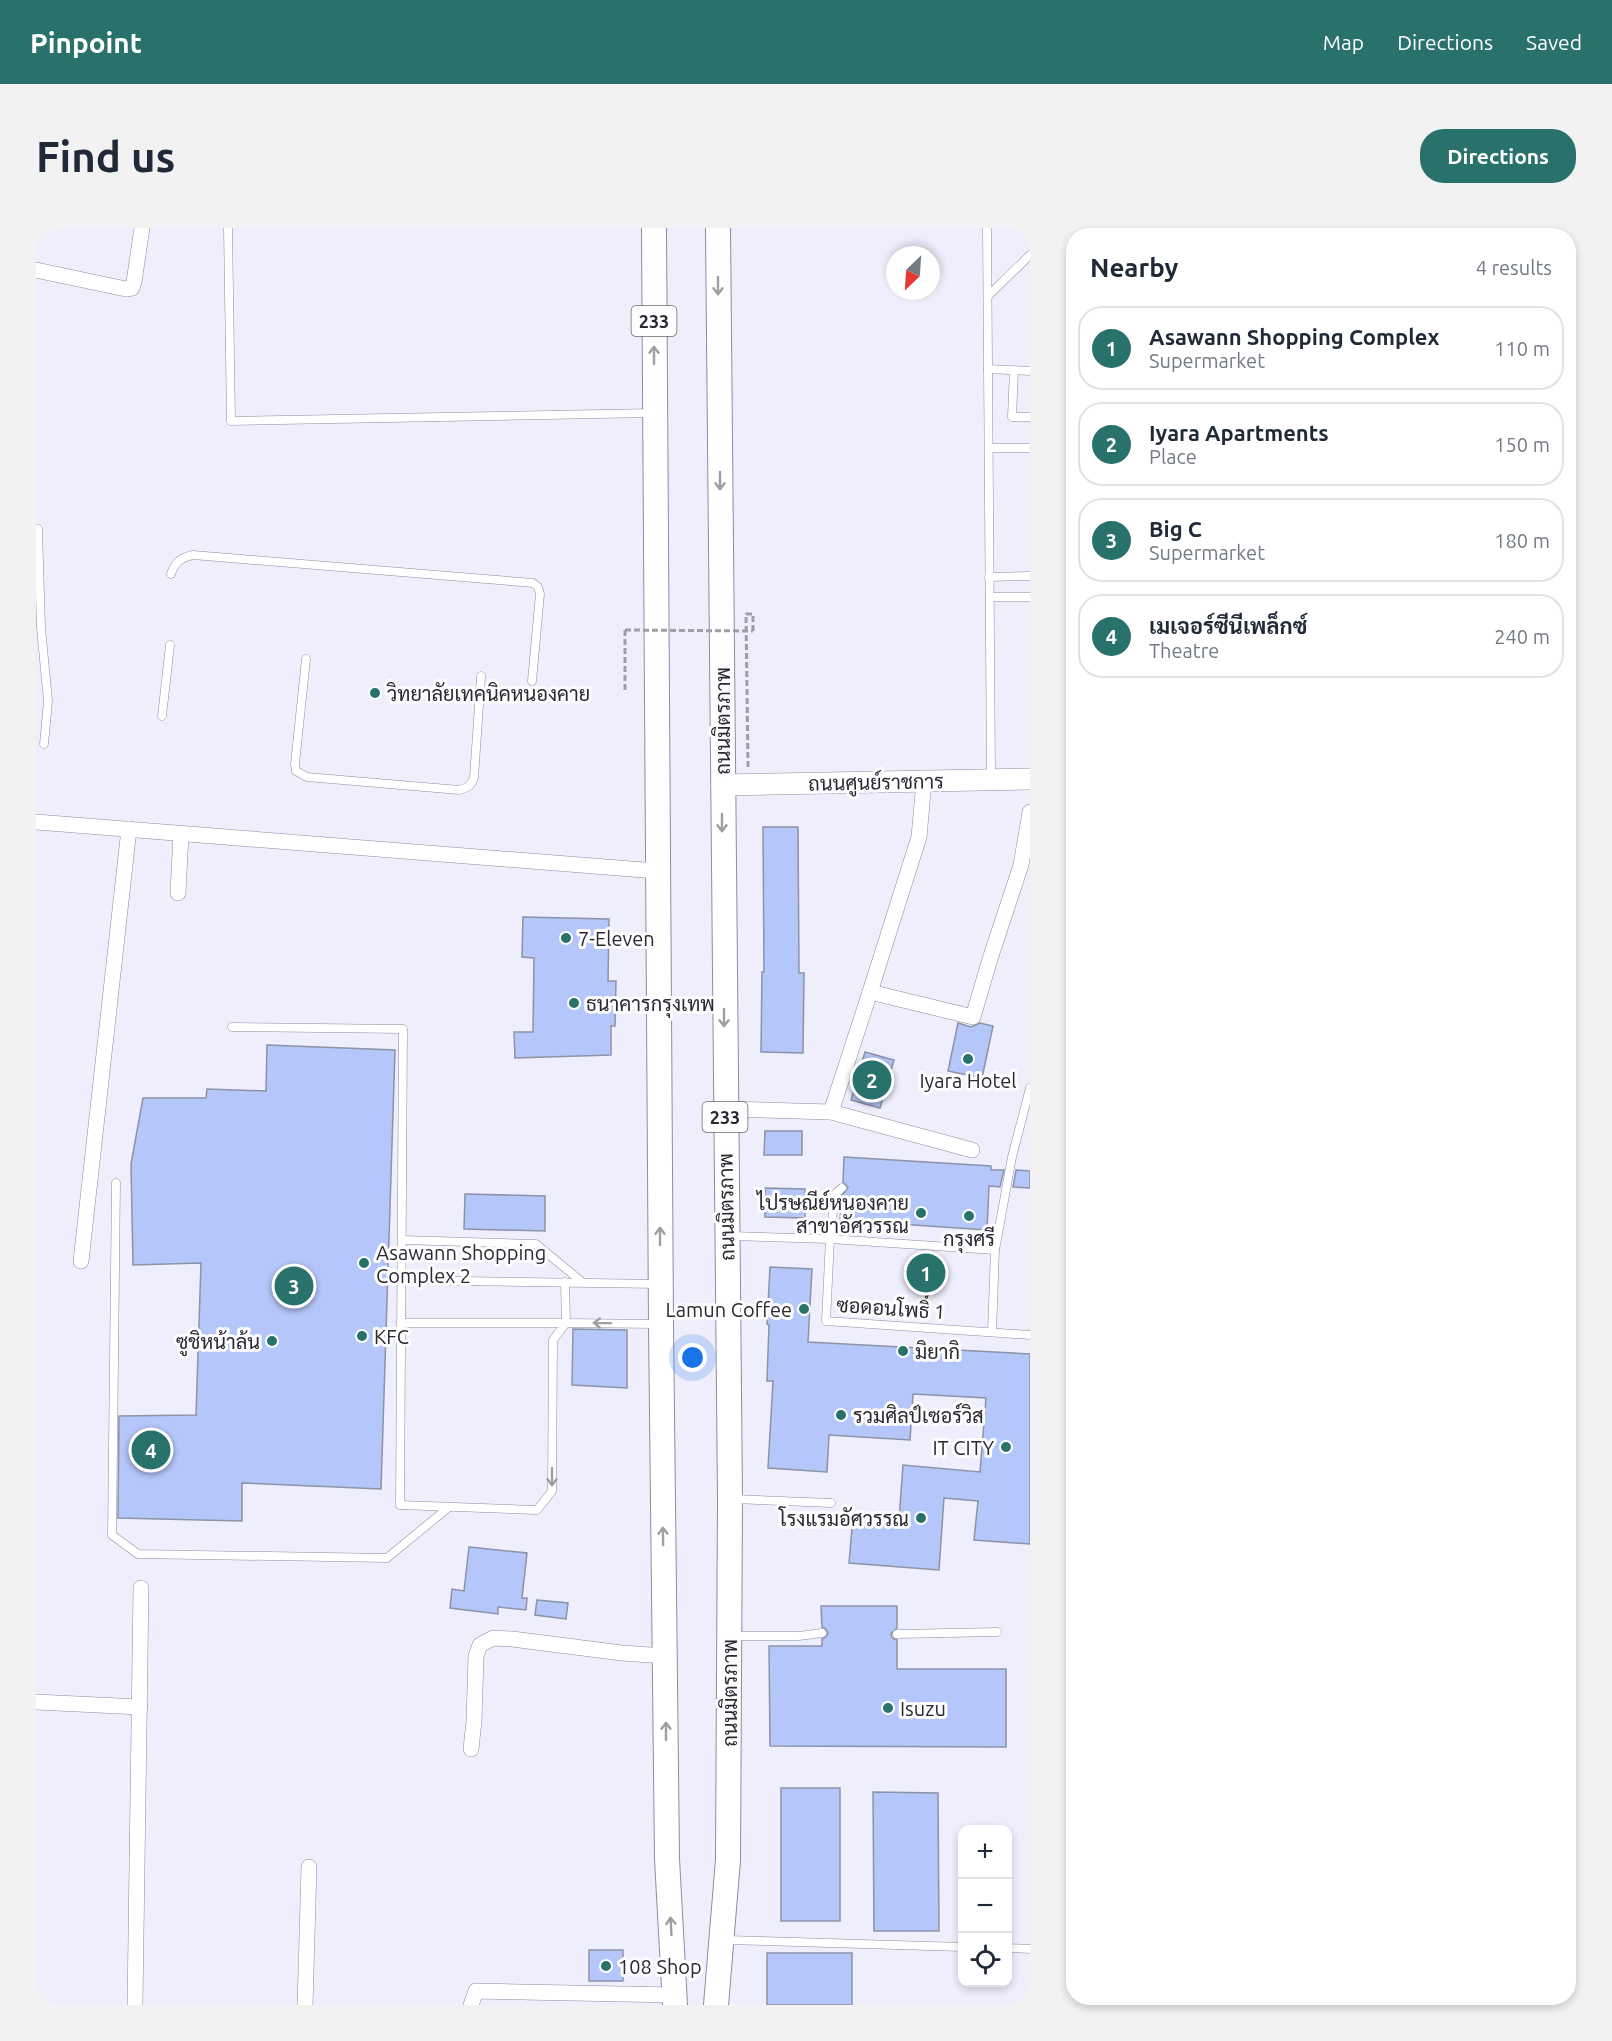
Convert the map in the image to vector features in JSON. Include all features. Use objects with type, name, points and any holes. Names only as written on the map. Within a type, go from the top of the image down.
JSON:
[{"type":"main road","name":"233","points":[[654,228],[657,871],[667,1859],[675,2000]]},
{"type":"main road","name":"ถนนมิตรภาพ","points":[[716,2005],[728,1860],[730,1499],[718,228]]},
{"type":"street","points":[[36,270],[126,289],[132,288],[135,282],[142,228]]},
{"type":"street","name":"ถนนศูนย์ราชการ","points":[[722,785],[1030,779]]},
{"type":"street","points":[[831,1112],[920,837],[924,781]]},
{"type":"street","points":[[870,992],[973,1017],[1021,865],[1030,812]]},
{"type":"street","points":[[36,822],[657,871]]},
{"type":"street","points":[[81,1261],[129,830]]},
{"type":"street","points":[[178,893],[181,834]]},
{"type":"street","points":[[725,1109],[831,1112],[972,1150]]},
{"type":"street","points":[[135,2005],[141,1588]]},
{"type":"street","points":[[471,1749],[476,1656],[480,1644],[493,1638],[665,1656]]},
{"type":"street","points":[[36,1702],[140,1707]]},
{"type":"street","points":[[305,2005],[309,1867]]},
{"type":"street","points":[[471,2005],[476,1991],[675,2000]]},
{"type":"lane","points":[[228,228],[231,421],[654,413]]},
{"type":"lane","points":[[987,228],[991,779]]},
{"type":"lane","points":[[988,296],[1030,255]]},
{"type":"lane","points":[[988,369],[1030,371]]},
{"type":"lane","points":[[1014,370],[1012,417],[1030,417]]},
{"type":"lane","points":[[988,448],[1030,448]]},
{"type":"lane","points":[[38,529],[41,628],[48,701],[44,744]]},
{"type":"lane","points":[[171,574],[175,564],[183,557],[193,555],[533,583],[538,587],[540,594],[532,681]]},
{"type":"lane","points":[[989,577],[1030,576]]},
{"type":"lane","points":[[990,597],[1030,597]]},
{"type":"lane","points":[[162,716],[170,645]]},
{"type":"lane","points":[[306,659],[295,764],[296,771],[307,777],[459,790],[466,788],[472,784],[474,778],[481,676]]},
{"type":"lane","points":[[231,1027],[403,1029],[400,1505],[537,1510],[552,1491],[553,1340],[566,1323],[565,1282]]},
{"type":"lane","points":[[992,1332],[995,1250],[1012,1157],[1030,1088]]},
{"type":"lane","points":[[116,1183],[112,1535],[138,1554],[387,1558],[449,1507]]},
{"type":"lane","points":[[830,1239],[835,1194],[842,1188]]},
{"type":"lane","points":[[727,1236],[830,1239],[995,1250]]},
{"type":"lane","name":"ซอดอนโพธิ์ 1","points":[[830,1239],[826,1321],[1030,1335]]},
{"type":"lane","points":[[402,1240],[536,1244],[582,1282]]},
{"type":"lane","points":[[402,1280],[661,1284]]},
{"type":"lane","points":[[401,1323],[661,1324]]},
{"type":"lane","points":[[730,1499],[831,1503]]},
{"type":"lane","points":[[897,1634],[997,1632]]},
{"type":"lane","points":[[729,1636],[799,1636],[822,1633]]},
{"type":"lane","points":[[721,1940],[958,1947]]},
{"type":"lane","points":[[1012,1948],[1030,1949]]},
{"type":"path","points":[[625,690],[625,630],[753,631],[753,614],[746,614],[749,784]]},
{"type":"building","points":[[763,827],[798,827],[799,973],[804,973],[803,1053],[761,1052],[762,972],[764,972]]},
{"type":"building","points":[[523,917],[609,919],[608,981],[616,981],[615,1026],[611,1026],[611,1055],[515,1058],[514,1032],[533,1032],[534,958],[522,957]]},
{"type":"building","name":"Iyara Hotel","points":[[958,1023],[971,1027],[980,1023],[993,1026],[982,1078],[948,1071]]},
{"type":"building","points":[[267,1045],[395,1050],[381,1489],[242,1483],[242,1521],[118,1518],[119,1416],[196,1415],[201,1263],[133,1265],[131,1164],[143,1098],[206,1098],[207,1089],[266,1091]]},
{"type":"building","points":[[865,1052],[894,1060],[880,1108],[851,1100]]},
{"type":"building","points":[[765,1131],[802,1131],[802,1155],[764,1155]]},
{"type":"building","points":[[844,1157],[991,1166],[991,1170],[1004,1170],[1000,1187],[989,1186],[987,1230],[840,1220],[842,1196],[848,1187],[843,1182]]},
{"type":"building","points":[[1016,1170],[1030,1171],[1030,1188],[1013,1187]]},
{"type":"building","points":[[765,1188],[805,1189],[805,1218],[765,1217]]},
{"type":"building","points":[[465,1194],[545,1196],[545,1231],[464,1229]]},
{"type":"building","points":[[770,1267],[812,1269],[808,1342],[1030,1354],[1030,1544],[974,1540],[978,1501],[944,1498],[939,1570],[849,1563],[853,1517],[899,1520],[903,1465],[980,1472],[986,1398],[913,1394],[910,1440],[829,1435],[827,1472],[768,1468],[773,1381],[767,1381]]},
{"type":"building","points":[[573,1329],[627,1330],[627,1388],[572,1385]]},
{"type":"building","points":[[469,1547],[527,1553],[522,1598],[527,1598],[526,1610],[498,1607],[498,1614],[450,1608],[452,1589],[464,1591]]},
{"type":"building","points":[[537,1600],[568,1603],[566,1619],[535,1615]]},
{"type":"building","name":"Isuzu","points":[[821,1606],[897,1606],[897,1628],[891,1634],[892,1638],[897,1640],[897,1669],[1006,1669],[1006,1747],[770,1746],[769,1646],[822,1646],[822,1639],[828,1633],[822,1627]]},
{"type":"building","points":[[781,1788],[840,1788],[840,1921],[781,1921]]},
{"type":"building","points":[[873,1792],[938,1793],[939,1931],[874,1931]]},
{"type":"building","name":"108 Shop","points":[[589,1950],[623,1950],[623,1981],[589,1981]]},
{"type":"building","points":[[767,1953],[852,1953],[852,2005],[767,2005]]},
{"type":"place","name":"วิทยาลัยเทคนิคหนองคาย","points":[[375,693]]},
{"type":"place","name":"7-Eleven","points":[[566,938]]},
{"type":"place","name":"ธนาคารกรุงเทพ","points":[[574,1003]]},
{"type":"place","name":"Iyara Hotel","points":[[968,1059]]},
{"type":"place","name":"Iyara Apartments","points":[[872,1080]]},
{"type":"place","name":"ไปรษณีย์หนองคาย สาขาอัศวรรณ","points":[[921,1213]]},
{"type":"place","name":"กรุงศรี","points":[[969,1216]]},
{"type":"place","name":"Asawann Shopping Complex 2","points":[[364,1263]]},
{"type":"place","name":"Asawann Shopping Complex","points":[[926,1273]]},
{"type":"place","name":"Big C","points":[[294,1286]]},
{"type":"place","name":"Lamun Coffee","points":[[804,1309]]},
{"type":"place","name":"KFC","points":[[362,1336]]},
{"type":"place","name":"ซูชิหน้าล้น","points":[[272,1341]]},
{"type":"place","name":"มิยากิ","points":[[903,1351]]},
{"type":"place","name":"รวมศิลป์เซอร์วิส","points":[[841,1415]]},
{"type":"place","name":"IT CITY","points":[[1006,1447]]},
{"type":"place","name":"เมเจอร์ซีนีเพล็กซ์","points":[[151,1450]]},
{"type":"place","name":"โรงแรมอัศวรรณ","points":[[921,1518]]},
{"type":"place","name":"Isuzu","points":[[888,1708]]},
{"type":"place","name":"108 Shop","points":[[606,1966]]}]
